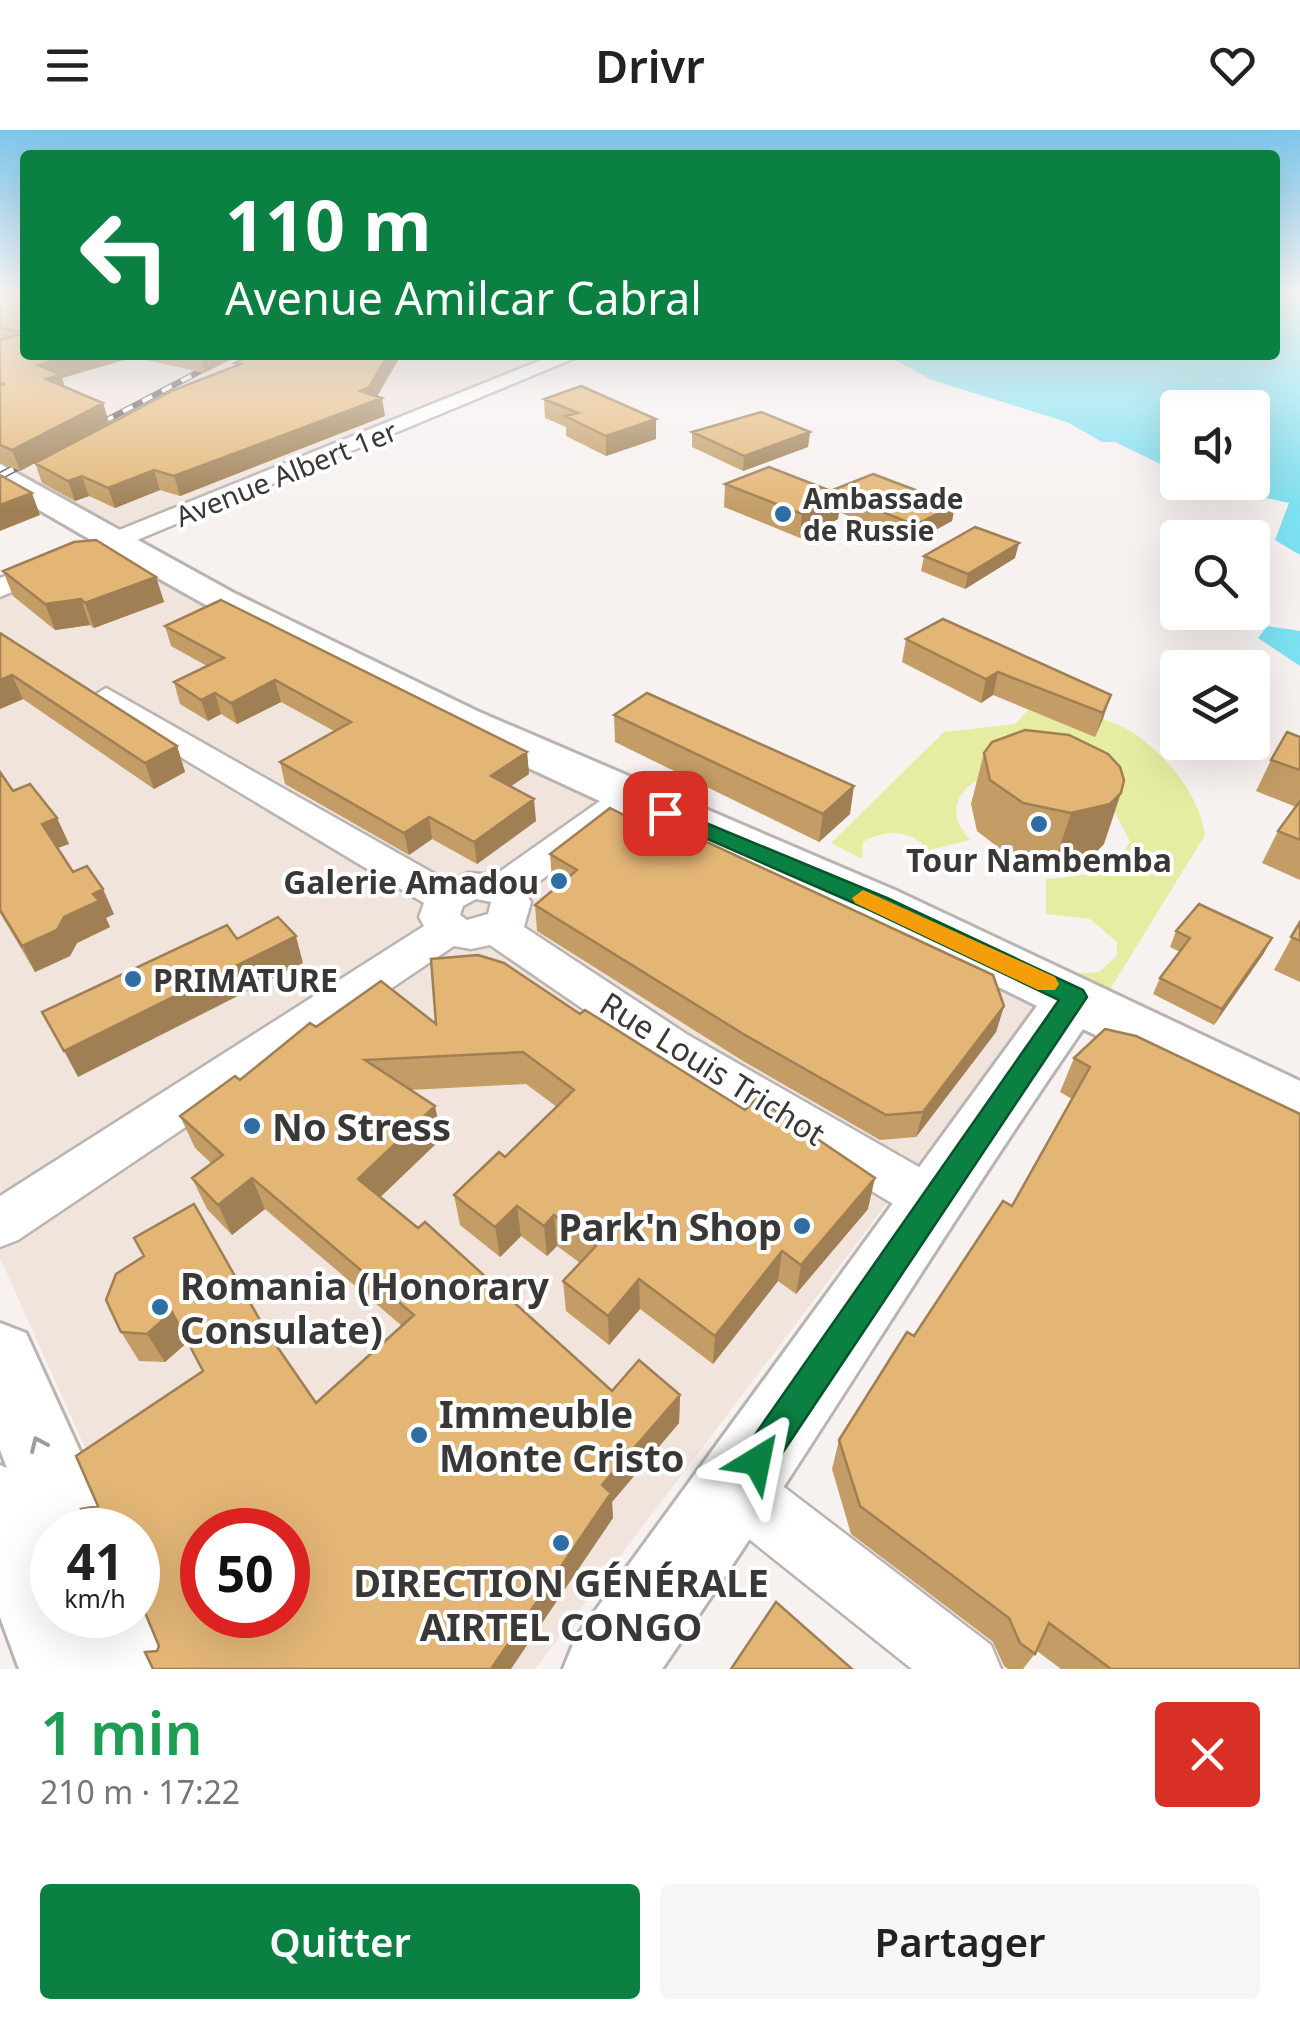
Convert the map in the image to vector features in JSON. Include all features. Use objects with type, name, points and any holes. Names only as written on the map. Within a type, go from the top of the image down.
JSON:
[{"type":"main road","points":[[22,474],[117,542],[221,601],[630,797],[878,904],[1300,1108]]},
{"type":"main road","points":[[608,1669],[737,1490],[1074,997]]},
{"type":"main road","points":[[0,1359],[64,1508]]},
{"type":"main road","points":[[0,1506],[64,1669]]},
{"type":"main road","points":[[118,1638],[131,1669]]},
{"type":"street","name":"Avenue Albert 1er","points":[[0,588],[543,367]]},
{"type":"street","name":"Rue Louis Trichot","points":[[106,698],[473,912],[672,1048],[934,1202]]},
{"type":"street","points":[[0,1224],[473,912],[630,797]]},
{"type":"street","points":[[737,1490],[968,1669]]},
{"type":"shaded area","points":[[0,367],[554,367],[144,538],[0,464]]},
{"type":"shaded area","points":[[113,551],[1039,1002],[535,1669],[184,1669],[160,1596],[160,1508],[112,1508],[0,1258],[0,600]]},
{"type":"green space","points":[[1028,710],[1098,718],[1116,724],[1167,762],[1201,817],[1205,835],[1109,991],[1073,974],[1099,972],[1117,956],[1117,942],[1090,919],[1046,914],[1046,879],[1094,872],[1123,852],[1130,841],[1113,809],[979,779],[963,792],[956,806],[959,823],[970,840],[929,850],[914,838],[889,833],[863,842],[862,859],[831,843],[944,732],[1015,724]]},
{"type":"water","points":[[908,367],[1300,367],[1300,555],[1275,540],[1289,503],[1270,499],[1270,390],[1160,390],[1160,464],[1115,442],[1102,442],[1067,422],[932,380]]},
{"type":"water","points":[[1270,626],[1300,631],[1300,666],[1258,638]]},
{"type":"building","points":[[0,367],[42,367],[61,375],[46,379],[103,403],[12,450],[0,445]]},
{"type":"building","points":[[234,367],[381,367],[369,387],[360,391],[382,398],[174,476],[154,470],[108,488],[82,476],[68,481],[35,463],[174,390]]},
{"type":"building","points":[[581,386],[656,419],[606,436],[565,416],[578,413],[544,399]]},
{"type":"building","points":[[761,412],[810,432],[744,456],[692,432]]},
{"type":"building","points":[[769,467],[841,495],[802,514],[725,484]]},
{"type":"building","points":[[873,474],[955,505],[915,525],[830,491]]},
{"type":"building","points":[[0,475],[32,493],[0,505]]},
{"type":"building","points":[[975,527],[1019,543],[968,574],[924,556]]},
{"type":"building","points":[[96,540],[156,577],[85,603],[81,599],[45,604],[3,571],[74,542]]},
{"type":"building","points":[[221,600],[527,752],[491,776],[534,799],[474,842],[429,817],[404,833],[280,762],[351,722],[275,680],[231,703],[215,693],[201,700],[174,682],[224,658],[165,626]]},
{"type":"building","points":[[943,619],[1111,695],[1103,713],[998,672],[986,679],[906,639]]},
{"type":"building","points":[[0,633],[177,746],[145,763],[12,675],[0,680]]},
{"type":"building","points":[[647,693],[854,786],[823,814],[614,715]]},
{"type":"building","points":[[1025,730],[1069,735],[1108,754],[1120,767],[1124,780],[1121,793],[1110,804],[1071,813],[1023,803],[990,780],[984,753],[992,742]]},
{"type":"building","points":[[1287,732],[1300,737],[1300,770],[1271,760]]},
{"type":"building","points":[[0,772],[13,791],[30,784],[57,818],[42,824],[73,872],[87,866],[103,889],[93,894],[99,901],[64,917],[57,930],[22,946],[0,910]]},
{"type":"building","points":[[1300,801],[1300,840],[1278,831]]},
{"type":"building","points":[[610,808],[642,824],[651,816],[993,975],[1004,1006],[923,1112],[886,1115],[745,1035],[535,905],[577,870],[550,854]]},
{"type":"building","points":[[1199,904],[1272,938],[1222,1009],[1160,978],[1190,938],[1176,931]]},
{"type":"building","points":[[278,917],[296,936],[64,1051],[42,1012],[227,925],[237,939]]},
{"type":"building","points":[[1300,922],[1300,941],[1291,937]]},
{"type":"building","points":[[478,955],[504,963],[580,1014],[585,1010],[745,1110],[757,1098],[875,1178],[801,1265],[782,1251],[715,1336],[639,1279],[608,1316],[563,1281],[596,1246],[554,1215],[544,1226],[517,1206],[495,1227],[454,1195],[499,1152],[505,1157],[574,1090],[523,1052],[365,1060],[435,1106],[358,1179],[418,1228],[425,1222],[612,1391],[639,1360],[680,1395],[602,1485],[611,1493],[491,1669],[153,1669],[145,1652],[157,1651],[156,1638],[160,1638],[160,1508],[87,1508],[98,1506],[76,1456],[203,1371],[172,1312],[147,1334],[121,1332],[106,1300],[116,1274],[144,1256],[134,1238],[194,1204],[265,1329],[316,1403],[414,1315],[252,1178],[218,1205],[192,1178],[223,1155],[180,1116],[235,1076],[240,1080],[310,1023],[316,1027],[381,981],[436,1024],[431,959]]},
{"type":"building","points":[[1105,1029],[1136,1036],[1300,1114],[1300,1669],[1111,1669],[1049,1623],[1035,1654],[1020,1643],[1009,1618],[860,1506],[839,1440],[907,1332],[914,1336],[1003,1201],[1012,1206],[1090,1067],[1074,1058]]},
{"type":"building","points":[[776,1602],[852,1669],[731,1669]]},
{"type":"railway","points":[[84,432],[208,367]]},
{"type":"railway","points":[[0,476],[40,455]]},
{"type":"slow traffic","points":[[863,898],[1046,984]]},
{"type":"place","name":"Ambassade de Russie","points":[[783,514]]},
{"type":"place","name":"Tour Nambemba","points":[[1039,824]]},
{"type":"place","name":"Galerie Amadou","points":[[559,881]]},
{"type":"place","name":"PRIMATURE","points":[[133,979]]},
{"type":"place","name":"No Stress","points":[[252,1126]]},
{"type":"place","name":"Park'n Shop","points":[[802,1226]]},
{"type":"place","name":"Romania (Honorary Consulate)","points":[[160,1307]]},
{"type":"place","name":"Immeuble Monte Cristo","points":[[419,1435]]},
{"type":"place","name":"DIRECTION GÉNÉRALE AIRTEL CONGO","points":[[561,1543]]},
{"type":"route","points":[[665,813],[878,904],[1074,997],[994,1108],[757,1461]]}]
